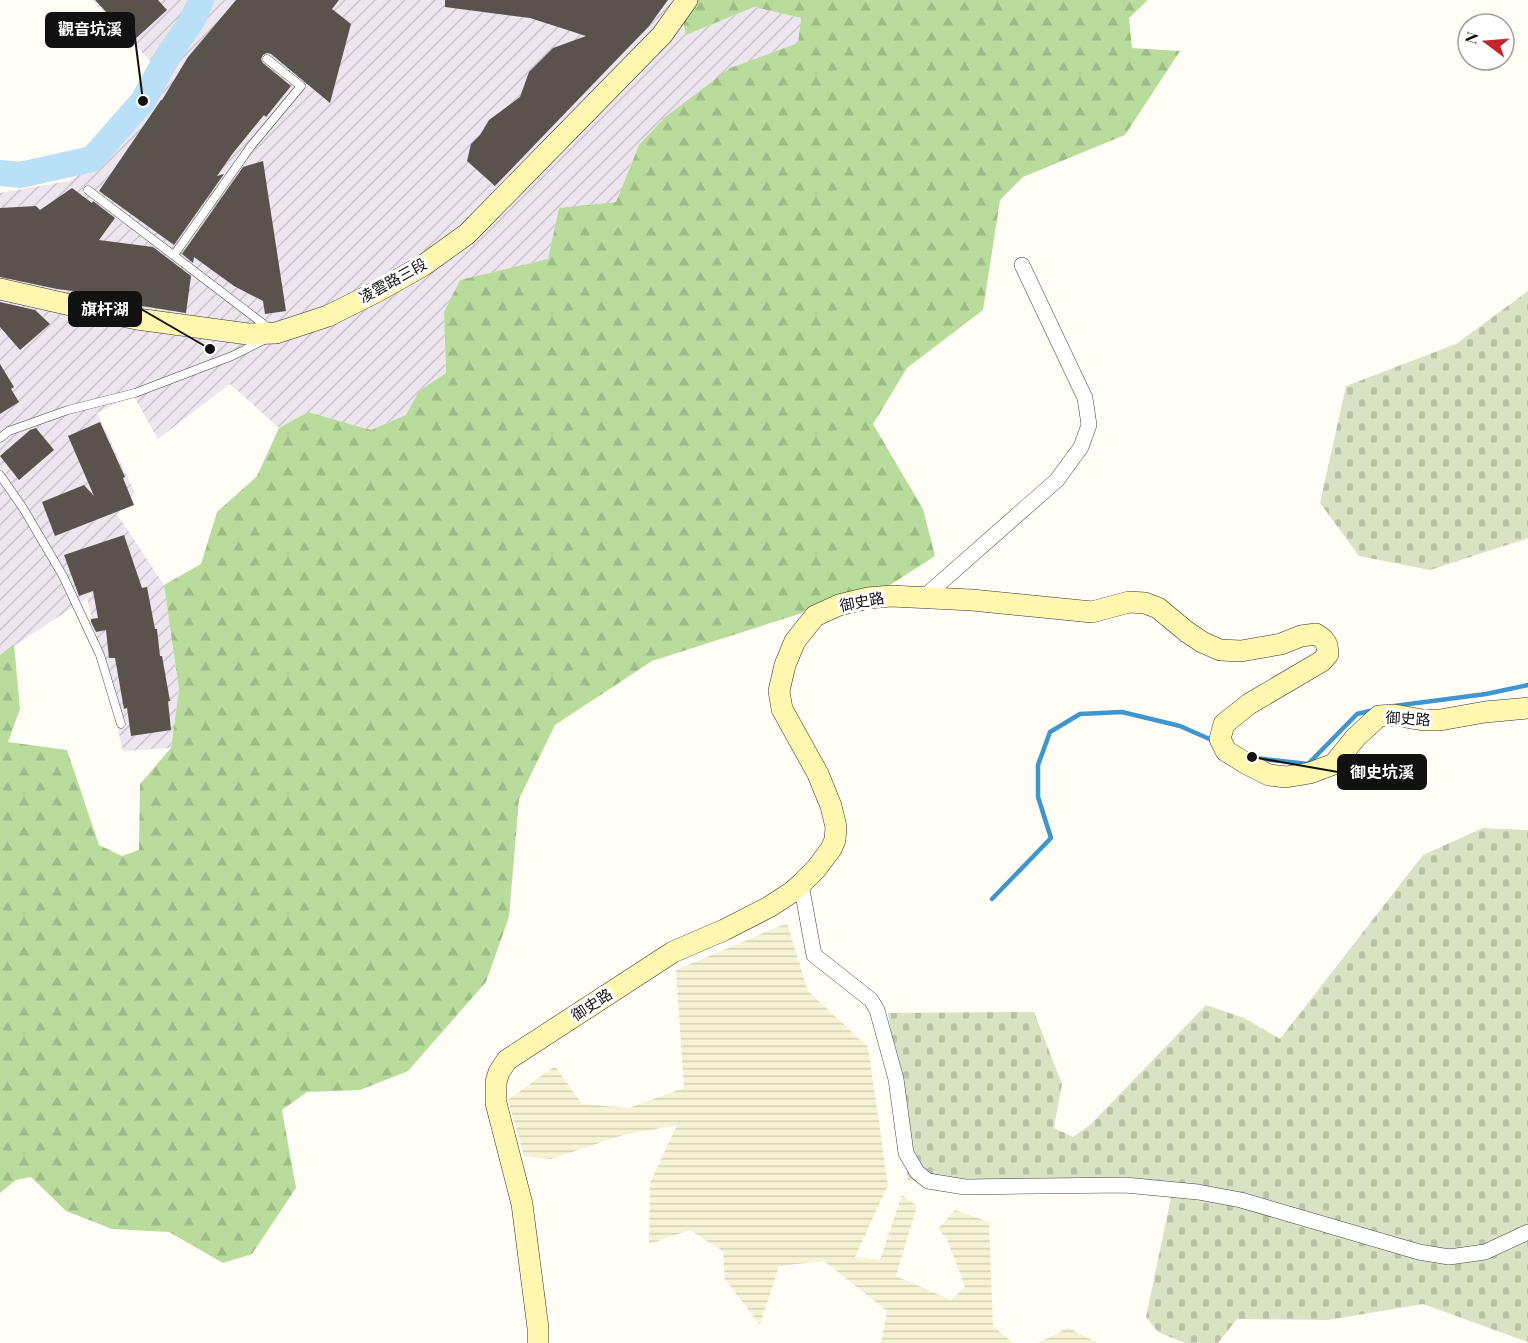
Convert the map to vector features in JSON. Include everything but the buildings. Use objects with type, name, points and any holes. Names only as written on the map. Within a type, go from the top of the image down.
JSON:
[{"type":"street","name":"凌雲路三段","points":[[0,290],[137,319],[248,334],[276,333],[328,316],[424,265],[468,234],[662,35],[687,0]]},
{"type":"street","points":[[923,598],[1057,480],[1081,447],[1089,425],[1085,398],[1022,265]]},
{"type":"street","name":"御史路","points":[[538,1343],[522,1204],[496,1103],[496,1082],[507,1060],[673,952],[769,908],[801,884],[831,849],[835,840],[836,827],[831,806],[818,774],[782,709],[779,691],[784,665],[795,641],[815,615],[839,605],[868,598],[891,596],[972,600],[1092,612],[1129,602],[1145,603],[1158,608],[1186,632],[1220,650],[1241,651],[1281,644],[1301,636],[1316,634],[1327,645],[1328,654],[1322,661],[1240,711],[1224,724],[1223,745],[1247,765],[1269,775],[1286,777],[1310,773],[1334,764],[1356,737],[1379,717],[1394,715],[1423,720],[1440,720],[1485,712],[1528,708]]},
{"type":"street","points":[[801,884],[814,955],[871,1000],[877,1010],[896,1079],[906,1153],[917,1172],[928,1181],[965,1187],[1125,1185],[1198,1192],[1241,1200],[1419,1252],[1449,1257],[1485,1252],[1528,1232]]},
{"type":"lane","points":[[174,255],[251,146],[301,86],[267,59]]},
{"type":"lane","points":[[0,438],[9,431],[68,410],[135,393],[222,360],[276,333],[88,190]]},
{"type":"lane","points":[[0,475],[23,508],[68,586],[100,655],[120,724]]},
{"type":"shaded area","points":[[92,0],[684,0],[680,9],[686,35],[754,7],[801,18],[798,43],[730,68],[639,145],[616,202],[559,209],[549,259],[460,280],[444,312],[446,373],[419,391],[407,415],[371,430],[308,412],[279,428],[230,384],[158,439],[133,395],[97,413],[135,493],[117,514],[164,585],[179,690],[171,748],[123,751],[87,598],[0,655],[0,193],[69,181],[123,145],[162,73]]},
{"type":"shaded area","points":[[787,923],[808,991],[868,1047],[888,1185],[855,1257],[880,1260],[902,1195],[917,1206],[896,1276],[951,1300],[965,1287],[947,1239],[938,1229],[955,1210],[989,1222],[993,1326],[1013,1343],[881,1343],[887,1311],[824,1261],[779,1266],[760,1325],[725,1279],[723,1251],[690,1230],[649,1244],[650,1183],[677,1125],[623,1135],[551,1159],[524,1156],[508,1100],[555,1066],[582,1104],[629,1108],[684,1088],[676,970]]},
{"type":"shaded area","points":[[1068,1328],[1098,1343],[1038,1343]]},
{"type":"green space","points":[[684,0],[1148,0],[1129,18],[1132,48],[1180,51],[1125,135],[1023,177],[1000,200],[983,310],[907,368],[873,424],[923,509],[935,556],[890,585],[652,661],[555,725],[519,799],[509,917],[486,982],[408,1071],[360,1090],[307,1092],[282,1110],[296,1188],[252,1254],[223,1263],[169,1232],[112,1229],[66,1211],[31,1177],[16,1180],[0,1193],[0,655],[14,644],[20,709],[8,742],[67,750],[99,845],[122,856],[139,850],[140,784],[171,748],[179,690],[164,585],[201,564],[217,512],[257,476],[279,428],[308,412],[371,430],[406,415],[419,391],[446,373],[444,312],[460,280],[548,259],[559,208],[616,202],[639,145],[664,118],[730,68],[798,43],[801,18],[754,7],[686,35],[680,9]]},
{"type":"green space","points":[[1528,291],[1528,538],[1430,570],[1359,556],[1320,503],[1346,386],[1456,344]]},
{"type":"green space","points":[[1483,828],[1528,830],[1528,1342],[1423,1304],[1328,1320],[1237,1319],[1218,1343],[1185,1343],[1158,1332],[1146,1317],[1172,1193],[950,1187],[908,1180],[888,1013],[1034,1012],[1062,1084],[1054,1128],[1073,1137],[1090,1125],[1206,1005],[1244,1018],[1280,1039],[1423,855]]},
{"type":"waterway","points":[[0,173],[20,175],[92,159],[143,101],[169,54],[193,19],[201,0]]},
{"type":"waterway","points":[[1394,706],[1486,694],[1528,685]]},
{"type":"waterway","points":[[1255,758],[1308,764],[1357,714],[1374,710]]},
{"type":"waterway","points":[[992,899],[1051,838],[1038,797],[1038,765],[1050,732],[1080,714],[1122,712],[1180,726],[1214,741]]},
{"type":"place","name":"觀音坑溪","points":[[143,101]]},
{"type":"place","name":"旗杆湖","points":[[210,349]]},
{"type":"place","name":"御史坑溪","points":[[1252,757]]}]
